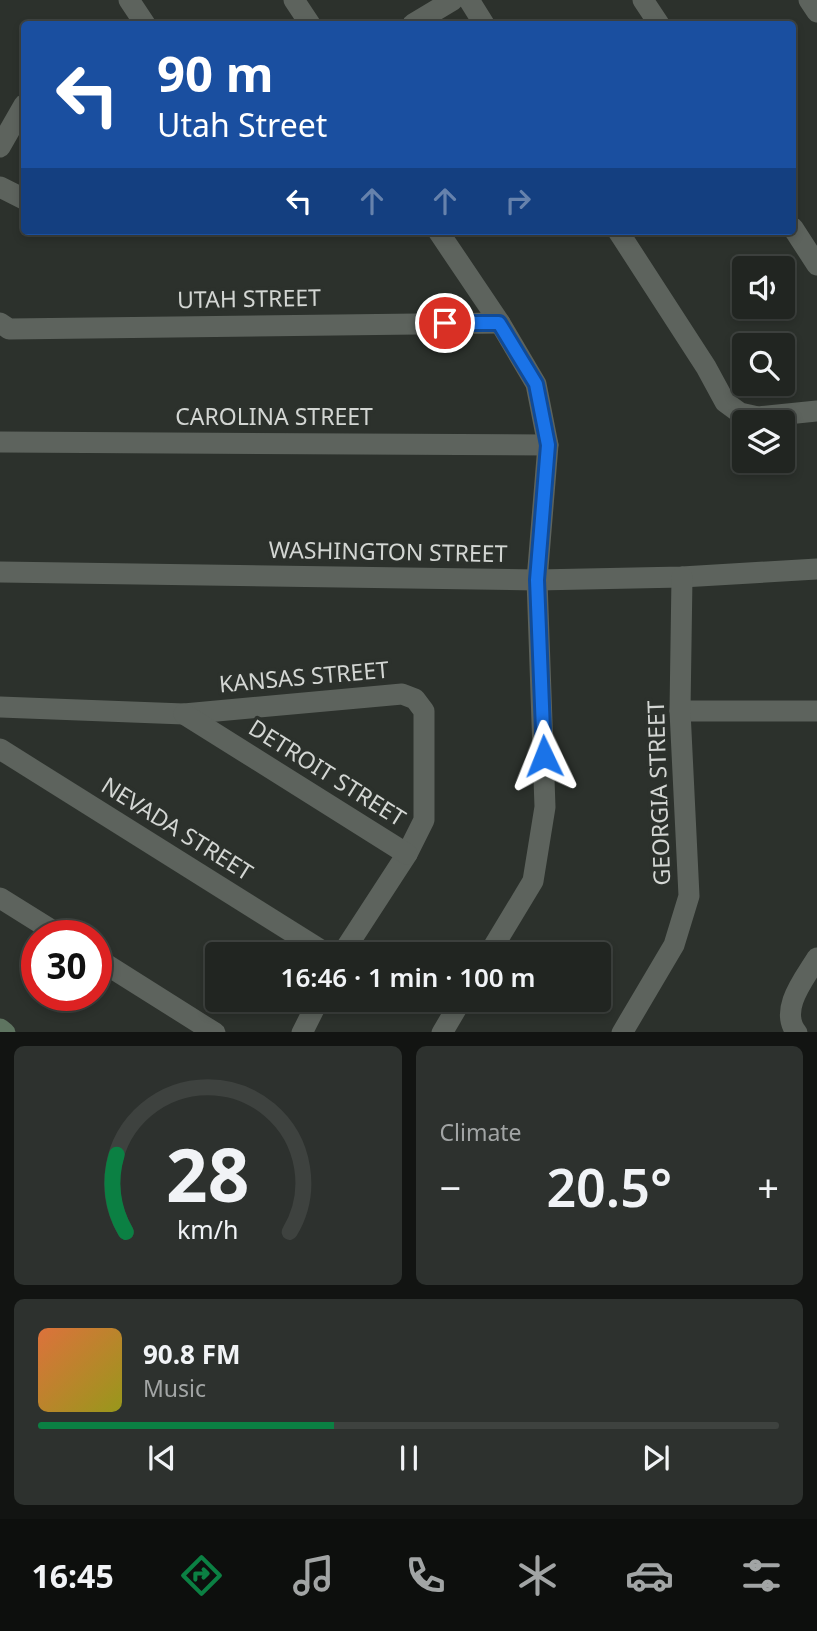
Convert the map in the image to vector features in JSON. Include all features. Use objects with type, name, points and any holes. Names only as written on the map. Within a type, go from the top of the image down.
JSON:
[{"type":"main road","points":[[0,1029],[5,1032]]},
{"type":"street","points":[[129,0],[143,21]]},
{"type":"street","points":[[294,0],[308,21]]},
{"type":"street","points":[[418,21],[453,0]]},
{"type":"street","points":[[469,0],[482,21]]},
{"type":"street","points":[[643,0],[657,21]]},
{"type":"street","points":[[809,0],[817,12]]},
{"type":"street","points":[[0,147],[21,111]]},
{"type":"street","points":[[0,187],[21,198]]},
{"type":"street","points":[[796,233],[817,265]]},
{"type":"street","points":[[441,235],[536,384],[548,445],[537,580],[545,807],[533,881],[496,942]]},
{"type":"street","points":[[621,235],[706,367],[725,402],[740,413],[758,417],[817,411]]},
{"type":"street","name":"UTAH STREET","points":[[0,323],[9,329],[499,323]]},
{"type":"street","name":"CAROLINA STREET","points":[[0,442],[548,445]]},
{"type":"street","name":"WASHINGTON STREET","points":[[0,572],[537,580],[682,577],[817,569]]},
{"type":"street","name":"GEORGIA STREET","points":[[622,1032],[674,945],[689,896],[680,711],[682,577]]},
{"type":"street","name":"KANSAS STREET","points":[[0,707],[184,714],[402,694],[415,699],[424,710],[424,820],[407,854],[350,942]]},
{"type":"street","points":[[680,711],[817,711]]},
{"type":"street","name":"DETROIT STREET","points":[[184,714],[407,854]]},
{"type":"street","name":"NEVADA STREET","points":[[0,749],[308,942]]},
{"type":"street","points":[[0,898],[35,920]]},
{"type":"street","points":[[797,1032],[792,1027],[789,1014],[791,1003],[817,958]]},
{"type":"street","points":[[112,968],[215,1032]]},
{"type":"street","points":[[302,1032],[312,1012]]},
{"type":"street","points":[[442,1032],[454,1012]]},
{"type":"route","points":[[445,323],[499,323],[536,384],[548,445],[537,580],[544,756]]}]
